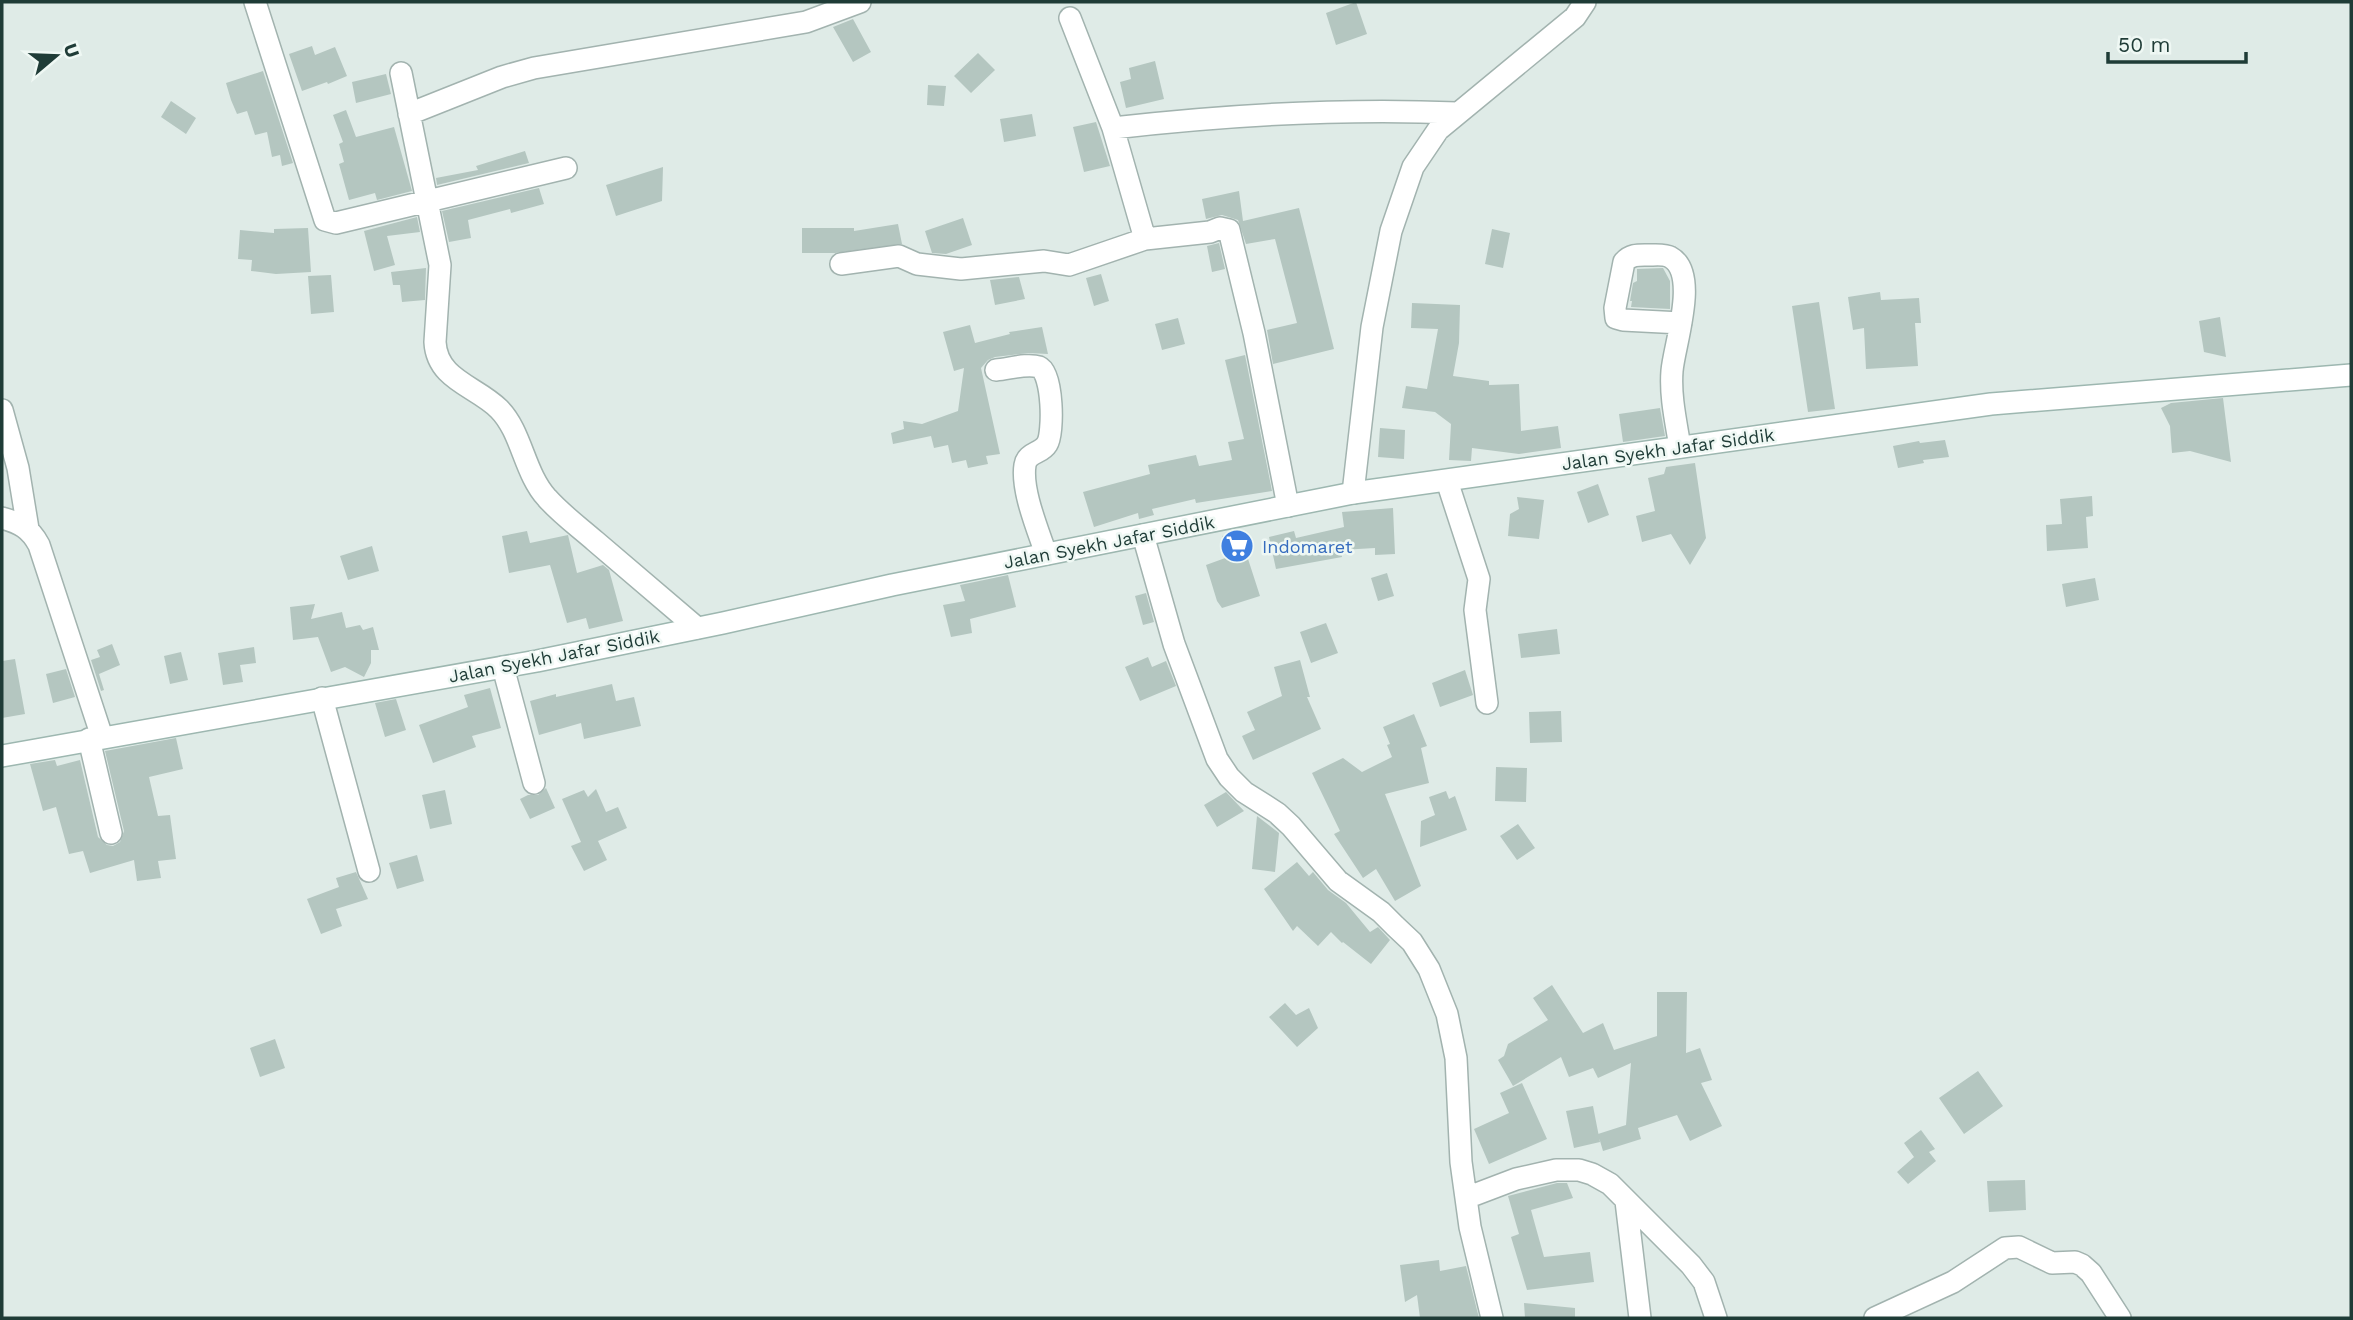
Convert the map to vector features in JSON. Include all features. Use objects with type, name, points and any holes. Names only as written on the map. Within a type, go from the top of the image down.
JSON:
[{"type":"street","points":[[256,2],[325,220],[336,223],[566,169]]},
{"type":"street","points":[[409,114],[502,77],[534,68],[806,22],[860,2]]},
{"type":"street","points":[[1353,492],[1372,327],[1391,231],[1413,167],[1438,130],[1575,17],[1585,2]]},
{"type":"street","points":[[1070,18],[1112,128],[1145,239]]},
{"type":"street","points":[[401,73],[440,264],[435,342],[442,367],[491,402],[506,417],[536,484],[546,497],[697,628]]},
{"type":"street","points":[[1112,128],[1284,113],[1385,110],[1457,113]]},
{"type":"street","points":[[841,264],[899,257],[916,264],[961,269],[1044,261],[1069,265],[1145,239],[1210,232],[1220,228],[1228,230],[1254,334],[1288,506]]},
{"type":"street","points":[[1680,447],[1672,373],[1681,323]]},
{"type":"street","points":[[996,370],[1038,367],[1047,376],[1051,418],[1049,441],[1044,448],[1030,455],[1024,468],[1027,492],[1046,554]]},
{"type":"street","name":"Jalan Syekh Jafar Siddik","points":[[2,756],[503,667],[1353,492],[1991,404],[2351,374]]},
{"type":"street","points":[[2,410],[18,468],[28,529]]},
{"type":"street","points":[[1447,481],[1479,579],[1475,610],[1487,703]]},
{"type":"street","points":[[2,518],[22,524],[39,545],[95,738],[111,833]]},
{"type":"street","points":[[1143,535],[1174,644],[1217,759],[1229,777],[1244,792],[1277,813],[1291,826],[1338,881],[1381,912],[1412,942],[1429,969],[1447,1014],[1456,1058],[1461,1163],[1470,1227],[1492,1318]]},
{"type":"street","points":[[503,667],[534,783]]},
{"type":"street","points":[[322,698],[369,871]]},
{"type":"street","points":[[1466,1198],[1516,1179],[1556,1170],[1592,1174],[1610,1184],[1691,1265],[1704,1282],[1716,1318]]},
{"type":"street","points":[[1626,1201],[1640,1318]]},
{"type":"street","points":[[1875,1318],[1953,1282],[2005,1248],[2019,1247],[2052,1263],[2075,1262],[2082,1265],[2091,1273],[2120,1318]]},
{"type":"building","points":[[1356,2],[1367,34],[1336,45],[1326,13]]},
{"type":"building","points":[[853,19],[871,52],[853,62],[833,27]]},
{"type":"building","points":[[312,46],[315,55],[335,47],[347,76],[302,91],[289,54]]},
{"type":"building","points":[[978,53],[995,70],[971,93],[954,76]]},
{"type":"building","points":[[1155,61],[1164,99],[1126,108],[1120,82],[1131,79],[1129,68]]},
{"type":"building","points":[[263,71],[293,163],[282,166],[280,155],[272,157],[267,132],[255,135],[247,111],[237,114],[226,83]]},
{"type":"building","points":[[386,74],[391,94],[356,103],[352,82]]},
{"type":"building","points":[[928,85],[946,86],[944,106],[927,105]]},
{"type":"building","points":[[171,101],[196,118],[186,134],[161,117]]},
{"type":"building","points":[[346,110],[356,137],[394,127],[412,191],[377,200],[375,193],[349,200],[339,164],[344,162],[339,144],[343,142],[333,115]]},
{"type":"building","points":[[1032,114],[1036,136],[1004,142],[1000,119]]},
{"type":"building","points":[[1096,122],[1110,166],[1084,172],[1073,127]]},
{"type":"building","points":[[525,151],[529,163],[437,185],[436,178],[478,170],[476,166]]},
{"type":"building","points":[[663,167],[662,201],[616,216],[606,185]]},
{"type":"building","points":[[539,188],[544,204],[511,213],[510,209],[468,220],[471,238],[449,242],[442,211]]},
{"type":"building","points":[[1239,191],[1243,221],[1299,208],[1334,349],[1273,364],[1267,330],[1297,323],[1275,239],[1246,244],[1238,220],[1222,215],[1206,219],[1202,199]]},
{"type":"building","points":[[417,217],[420,232],[387,236],[395,265],[374,271],[364,231]]},
{"type":"building","points":[[963,218],[972,245],[946,254],[932,253],[925,231]]},
{"type":"building","points":[[898,224],[902,244],[835,253],[802,253],[802,228],[854,228],[854,231]]},
{"type":"building","points":[[308,228],[311,272],[276,274],[251,271],[252,260],[238,259],[240,230],[274,233],[274,229]]},
{"type":"building","points":[[1492,229],[1510,233],[1503,268],[1485,264]]},
{"type":"building","points":[[1219,243],[1225,269],[1212,272],[1207,246]]},
{"type":"building","points":[[426,268],[425,300],[402,302],[400,285],[393,285],[391,272]]},
{"type":"building","points":[[1663,268],[1670,281],[1670,309],[1631,307],[1637,269]]},
{"type":"building","points":[[1101,274],[1109,301],[1094,306],[1086,278]]},
{"type":"building","points":[[331,275],[334,312],[311,314],[308,276]]},
{"type":"building","points":[[1019,277],[1025,299],[995,305],[990,280]]},
{"type":"building","points":[[1880,292],[1881,300],[1919,298],[1921,323],[1915,323],[1918,366],[1866,369],[1864,328],[1853,330],[1848,297]]},
{"type":"building","points":[[1819,302],[1835,409],[1808,412],[1792,306]]},
{"type":"building","points":[[1412,303],[1460,305],[1459,343],[1453,376],[1489,381],[1489,385],[1519,384],[1521,431],[1558,426],[1561,448],[1519,454],[1472,448],[1471,461],[1449,460],[1451,424],[1435,412],[1402,408],[1406,386],[1427,389],[1438,329],[1411,328]]},
{"type":"building","points":[[2220,317],[2226,357],[2204,352],[2199,321]]},
{"type":"building","points":[[1178,318],[1185,344],[1162,350],[1155,324]]},
{"type":"building","points":[[970,325],[975,343],[1010,334],[1009,332],[1042,327],[1048,354],[1028,353],[995,357],[981,368],[1000,454],[986,456],[988,464],[968,468],[966,460],[952,463],[948,445],[934,448],[931,436],[893,444],[891,433],[904,429],[903,421],[922,424],[958,411],[964,368],[954,371],[943,332]]},
{"type":"building","points":[[1245,355],[1272,491],[1196,503],[1195,499],[1152,509],[1154,515],[1139,519],[1138,513],[1094,527],[1083,492],[1150,474],[1148,465],[1196,455],[1199,466],[1232,460],[1228,442],[1244,439],[1225,360]]},
{"type":"building","points":[[2223,398],[2231,462],[2190,451],[2172,453],[2170,426],[2161,408],[2171,403]]},
{"type":"building","points":[[1660,408],[1665,436],[1623,442],[1619,414]]},
{"type":"building","points":[[1380,428],[1405,430],[1404,459],[1378,457]]},
{"type":"building","points":[[1945,440],[1949,457],[1923,460],[1924,463],[1898,468],[1893,446]]},
{"type":"building","points":[[1695,463],[1706,538],[1690,565],[1671,534],[1642,542],[1636,516],[1655,511],[1648,478],[1664,474],[1666,467]]},
{"type":"building","points":[[1598,484],[1609,515],[1588,523],[1577,492]]},
{"type":"building","points":[[2092,496],[2093,516],[2086,517],[2088,548],[2047,551],[2046,525],[2062,524],[2060,499]]},
{"type":"building","points":[[1517,497],[1544,500],[1539,539],[1508,536],[1510,514],[1519,509]]},
{"type":"building","points":[[1393,508],[1395,554],[1375,555],[1375,548],[1341,550],[1342,557],[1276,569],[1269,537],[1294,531],[1296,538],[1344,527],[1342,512]]},
{"type":"building","points":[[527,531],[530,543],[568,535],[577,573],[603,565],[609,570],[623,621],[589,629],[586,618],[567,623],[550,565],[509,573],[502,536]]},
{"type":"building","points":[[1239,531],[1260,596],[1222,608],[1217,601],[1206,565],[1228,557],[1222,536]]},
{"type":"building","points":[[372,546],[379,571],[348,580],[340,556]]},
{"type":"building","points":[[1387,573],[1394,596],[1378,601],[1371,578]]},
{"type":"building","points":[[1008,575],[1016,607],[970,619],[972,633],[951,637],[943,605],[965,601],[960,585]]},
{"type":"building","points":[[2095,578],[2099,600],[2066,607],[2062,584]]},
{"type":"building","points":[[1146,593],[1154,622],[1143,625],[1135,596]]},
{"type":"building","points":[[315,604],[311,619],[342,612],[346,628],[360,625],[363,630],[373,627],[379,650],[371,650],[371,663],[364,677],[345,667],[331,672],[318,637],[293,640],[290,607]]},
{"type":"building","points":[[1326,623],[1338,653],[1311,663],[1300,632]]},
{"type":"building","points":[[1557,629],[1560,654],[1521,658],[1518,634]]},
{"type":"building","points":[[112,644],[120,665],[99,674],[104,690],[101,691],[91,660],[100,657],[97,650]]},
{"type":"building","points":[[254,647],[256,663],[240,665],[243,682],[223,685],[218,653]]},
{"type":"building","points":[[181,652],[188,680],[170,684],[164,656]]},
{"type":"building","points":[[1148,657],[1152,667],[1166,661],[1176,686],[1140,701],[1125,667]]},
{"type":"building","points":[[15,659],[25,714],[2,718],[2,661]]},
{"type":"building","points":[[1300,660],[1310,697],[1307,697],[1321,729],[1253,760],[1242,736],[1255,730],[1247,712],[1282,696],[1274,667]]},
{"type":"building","points":[[66,669],[75,697],[53,703],[46,674]]},
{"type":"building","points":[[1465,670],[1473,695],[1440,707],[1432,683]]},
{"type":"building","points":[[612,684],[616,701],[634,697],[641,726],[584,739],[581,723],[539,735],[530,701]]},
{"type":"building","points":[[490,688],[501,728],[472,736],[476,747],[433,763],[419,725],[468,707],[464,695]]},
{"type":"building","points":[[396,699],[406,730],[385,737],[375,703]]},
{"type":"building","points":[[1561,711],[1562,742],[1530,743],[1529,712]]},
{"type":"building","points":[[1414,714],[1427,746],[1421,748],[1429,783],[1385,794],[1421,886],[1395,901],[1376,869],[1363,878],[1334,834],[1340,831],[1312,773],[1343,758],[1362,772],[1392,757],[1383,727]]},
{"type":"building","points":[[176,738],[183,769],[149,777],[158,816],[170,815],[176,859],[158,861],[161,878],[137,881],[134,860],[90,873],[83,851],[69,854],[56,807],[43,811],[30,764],[55,760],[57,766],[80,760],[98,837],[107,845],[113,846],[120,842],[124,831],[105,751]]},
{"type":"building","points":[[1496,767],[1527,768],[1526,802],[1495,801]]},
{"type":"building","points":[[546,788],[555,808],[530,819],[520,799],[528,795],[538,795]]},
{"type":"building","points":[[596,789],[606,812],[618,807],[627,828],[598,841],[607,860],[584,871],[571,846],[581,842],[562,799],[584,790],[588,797]]},
{"type":"building","points":[[445,790],[452,824],[430,829],[422,795]]},
{"type":"building","points":[[1446,791],[1449,799],[1455,796],[1467,830],[1420,847],[1421,821],[1435,815],[1429,797]]},
{"type":"building","points":[[1226,792],[1244,811],[1217,827],[1204,805]]},
{"type":"building","points":[[1257,816],[1279,833],[1275,872],[1252,869]]},
{"type":"building","points":[[1518,824],[1535,848],[1517,860],[1500,836]]},
{"type":"building","points":[[417,855],[424,881],[397,889],[389,863]]},
{"type":"building","points":[[1297,862],[1309,876],[1313,872],[1328,890],[1346,903],[1370,932],[1378,927],[1390,940],[1371,964],[1331,932],[1318,946],[1297,926],[1293,931],[1264,889]]},
{"type":"building","points":[[356,872],[368,899],[336,909],[342,926],[321,934],[307,899],[339,887],[336,878]]},
{"type":"building","points":[[1552,985],[1583,1033],[1603,1023],[1614,1050],[1657,1036],[1657,992],[1687,992],[1686,1053],[1700,1048],[1712,1080],[1701,1083],[1722,1126],[1690,1141],[1677,1115],[1638,1128],[1641,1139],[1603,1151],[1598,1134],[1626,1125],[1631,1063],[1598,1078],[1593,1068],[1569,1077],[1561,1057],[1513,1086],[1498,1060],[1504,1056],[1508,1044],[1548,1020],[1533,998]]},
{"type":"building","points":[[1285,1003],[1296,1015],[1309,1008],[1318,1028],[1297,1047],[1269,1017]]},
{"type":"building","points":[[275,1039],[285,1068],[260,1077],[250,1048]]},
{"type":"building","points":[[1978,1071],[2003,1106],[1964,1134],[1939,1098]]},
{"type":"building","points":[[1522,1083],[1547,1139],[1489,1164],[1474,1129],[1509,1113],[1500,1093]]},
{"type":"building","points":[[1593,1106],[1600,1142],[1574,1148],[1566,1111]]},
{"type":"building","points":[[1921,1130],[1935,1149],[1929,1152],[1936,1161],[1908,1184],[1897,1172],[1914,1157],[1904,1143]]},
{"type":"building","points":[[2025,1180],[2026,1210],[1989,1212],[1987,1181]]},
{"type":"building","points":[[1557,1183],[1567,1183],[1573,1198],[1531,1210],[1544,1257],[1590,1252],[1594,1282],[1527,1290],[1511,1237],[1519,1234],[1508,1196]]},
{"type":"building","points":[[1439,1260],[1440,1271],[1466,1266],[1479,1318],[1420,1318],[1417,1295],[1405,1302],[1400,1265]]},
{"type":"building","points":[[1524,1303],[1575,1308],[1575,1318],[1525,1318]]},
{"type":"place","name":"Indomaret","points":[[1237,546]]}]
